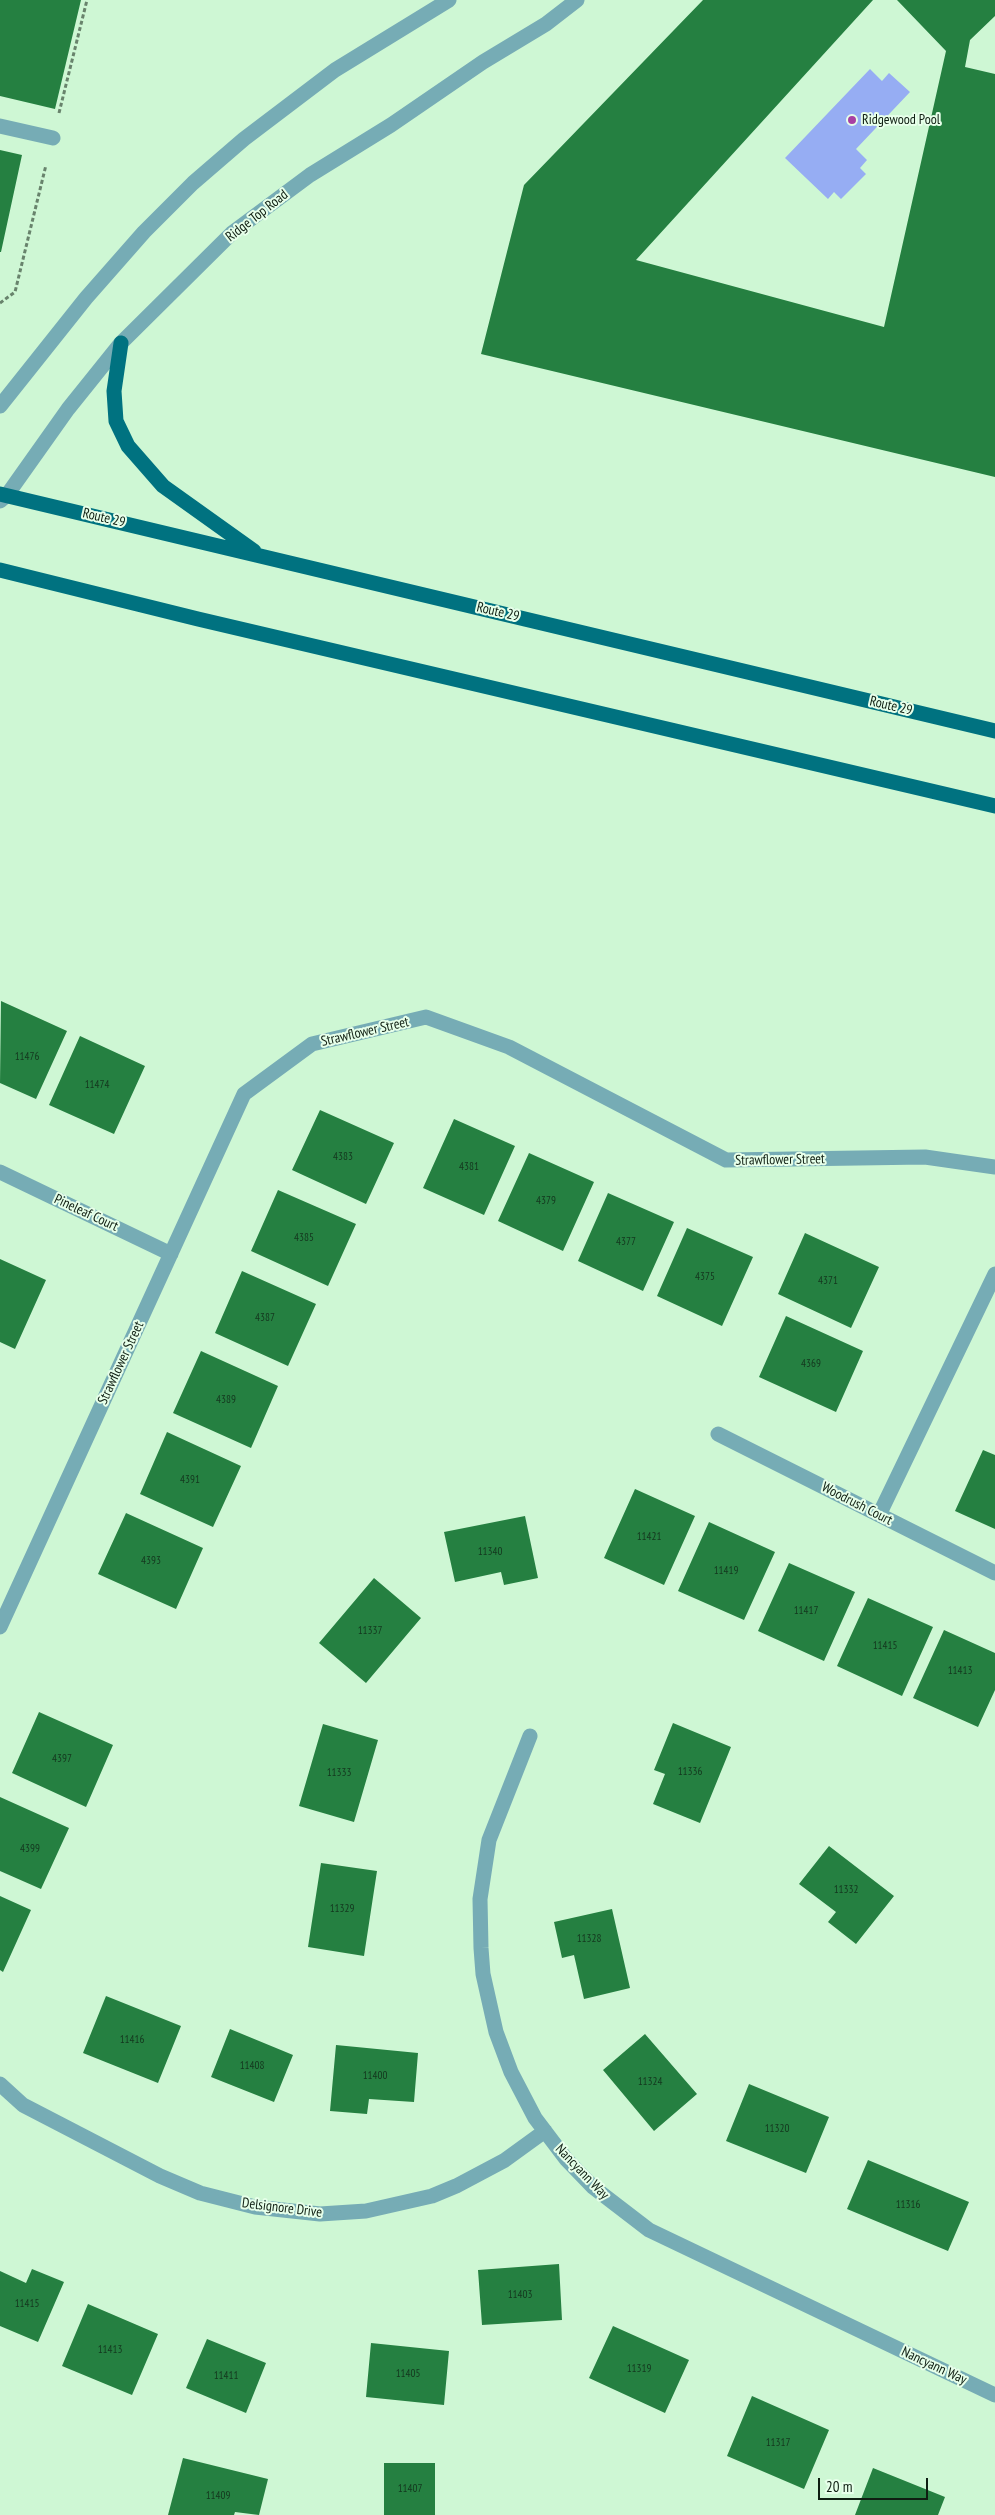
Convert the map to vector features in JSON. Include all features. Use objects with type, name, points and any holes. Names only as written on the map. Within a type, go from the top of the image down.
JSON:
[{"type":"main road","points":[[122,343],[114,391],[116,420],[128,446],[163,486],[262,556]]},
{"type":"main road","name":"Route 29","points":[[2,497],[262,556],[995,730]]},
{"type":"main road","points":[[0,570],[198,619],[995,806]]},
{"type":"street","points":[[0,406],[92,290],[144,232],[193,183],[244,139],[336,70],[449,0]]},
{"type":"street","name":"Ridge Top Road","points":[[2,497],[68,409],[122,343],[171,291],[240,227],[310,175],[391,125],[483,62],[546,24],[577,0]]},
{"type":"street","points":[[0,126],[53,138]]},
{"type":"street","name":"Strawflower Street","points":[[0,1627],[244,1094],[312,1044],[426,1017],[509,1047],[726,1160],[925,1157],[995,1167]]},
{"type":"street","name":"Pineleaf Court","points":[[0,1172],[172,1254]]},
{"type":"street","points":[[879,1515],[995,1274]]},
{"type":"street","name":"Woodrush Court","points":[[718,1434],[995,1573]]},
{"type":"street","name":"Nancyann Way","points":[[530,1736],[489,1840],[480,1899],[480,1948],[483,1974],[496,2032],[511,2072],[535,2118],[566,2159],[593,2187],[649,2230],[995,2394]]},
{"type":"street","name":"Delsignore Drive","points":[[0,2084],[23,2105],[160,2176],[200,2193],[255,2207],[320,2214],[366,2210],[432,2196],[456,2186],[505,2160],[545,2131]]},
{"type":"water","name":"Ridgewood Pool","points":[[870,69],[882,81],[889,73],[910,92],[856,149],[867,160],[860,168],[866,174],[841,199],[834,192],[828,199],[785,158]]},
{"type":"building","points":[[0,0],[81,0],[55,109],[0,96]]},
{"type":"building","points":[[703,0],[873,0],[636,260],[884,327],[946,51],[897,0],[995,0],[995,16],[970,40],[965,67],[995,74],[995,477],[481,354],[524,185]]},
{"type":"building","points":[[0,150],[22,155],[1,252],[0,252]]},
{"type":"building","points":[[1,1001],[67,1031],[36,1099],[0,1083]]},
{"type":"building","points":[[80,1036],[145,1066],[114,1134],[49,1105]]},
{"type":"building","points":[[320,1110],[394,1143],[366,1204],[292,1170]]},
{"type":"building","points":[[454,1119],[515,1146],[484,1215],[423,1188]]},
{"type":"building","points":[[529,1153],[594,1182],[563,1251],[498,1221]]},
{"type":"building","points":[[278,1190],[356,1224],[328,1286],[251,1251]]},
{"type":"building","points":[[608,1193],[674,1222],[643,1291],[578,1261]]},
{"type":"building","points":[[687,1228],[753,1257],[722,1326],[657,1296]]},
{"type":"building","points":[[805,1233],[879,1267],[851,1328],[778,1294]]},
{"type":"building","points":[[0,1259],[46,1280],[15,1349],[0,1342]]},
{"type":"building","points":[[242,1271],[316,1304],[288,1366],[215,1333]]},
{"type":"building","points":[[786,1316],[863,1351],[836,1412],[759,1377]]},
{"type":"building","points":[[201,1351],[278,1386],[251,1448],[173,1413]]},
{"type":"building","points":[[167,1432],[241,1466],[213,1527],[140,1494]]},
{"type":"building","points":[[983,1450],[995,1455],[995,1529],[955,1511]]},
{"type":"building","points":[[635,1489],[695,1516],[664,1585],[604,1558]]},
{"type":"building","points":[[126,1513],[203,1548],[176,1609],[98,1574]]},
{"type":"building","points":[[525,1516],[538,1578],[504,1585],[501,1572],[455,1582],[444,1532]]},
{"type":"building","points":[[709,1522],[775,1552],[744,1620],[678,1591]]},
{"type":"building","points":[[789,1563],[855,1592],[824,1661],[758,1631]]},
{"type":"building","points":[[374,1578],[421,1618],[366,1683],[319,1643]]},
{"type":"building","points":[[868,1598],[933,1627],[902,1696],[837,1666]]},
{"type":"building","points":[[944,1630],[995,1653],[995,1690],[978,1727],[913,1698]]},
{"type":"building","points":[[39,1712],[113,1745],[86,1807],[12,1773]]},
{"type":"building","points":[[673,1723],[731,1747],[700,1823],[653,1804],[665,1774],[654,1770]]},
{"type":"building","points":[[323,1724],[378,1740],[354,1822],[299,1806]]},
{"type":"building","points":[[0,1797],[69,1828],[41,1889],[0,1871]]},
{"type":"building","points":[[829,1846],[894,1896],[856,1944],[828,1922],[836,1912],[799,1884]]},
{"type":"building","points":[[321,1863],[377,1871],[364,1956],[308,1947]]},
{"type":"building","points":[[0,1896],[31,1910],[3,1972],[0,1970]]},
{"type":"building","points":[[612,1909],[630,1988],[584,1999],[574,1955],[562,1958],[554,1922]]},
{"type":"building","points":[[106,1996],[181,2026],[158,2083],[83,2053]]},
{"type":"building","points":[[230,2029],[293,2055],[274,2102],[211,2077]]},
{"type":"building","points":[[645,2034],[697,2094],[654,2131],[603,2070]]},
{"type":"building","points":[[336,2045],[418,2053],[414,2102],[369,2099],[367,2114],[330,2111]]},
{"type":"building","points":[[749,2084],[829,2117],[806,2173],[726,2141]]},
{"type":"building","points":[[868,2160],[969,2202],[948,2251],[847,2209]]},
{"type":"building","points":[[559,2264],[562,2320],[482,2325],[478,2270]]},
{"type":"building","points":[[32,2269],[64,2282],[38,2342],[0,2326],[0,2271],[26,2283]]},
{"type":"building","points":[[88,2304],[158,2334],[132,2395],[62,2366]]},
{"type":"building","points":[[613,2326],[689,2360],[665,2413],[589,2378]]},
{"type":"building","points":[[207,2339],[266,2363],[246,2413],[186,2388]]},
{"type":"building","points":[[371,2343],[449,2351],[444,2405],[366,2397]]},
{"type":"building","points":[[752,2396],[829,2430],[804,2489],[727,2456]]},
{"type":"building","points":[[183,2458],[268,2479],[259,2515],[235,2512],[234,2515],[168,2515]]},
{"type":"building","points":[[384,2463],[435,2463],[435,2515],[384,2515]]},
{"type":"building","points":[[873,2468],[945,2497],[938,2515],[855,2515]]},
{"type":"place","name":"Ridgewood Pool","points":[[852,120]]}]
